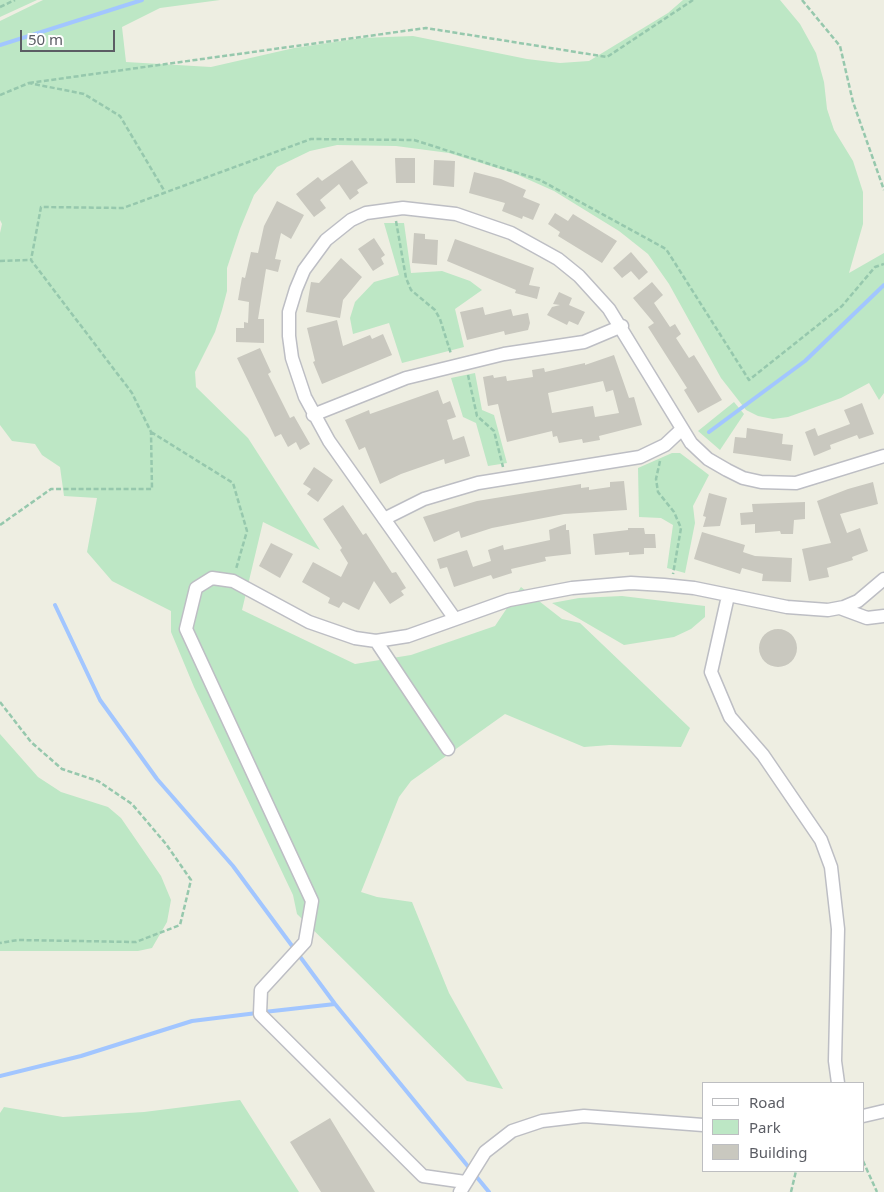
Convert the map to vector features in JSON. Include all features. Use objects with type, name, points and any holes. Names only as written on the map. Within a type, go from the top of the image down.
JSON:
[{"type":"street","points":[[455,619],[329,441],[313,415],[296,375],[289,336],[289,312],[296,289],[314,255],[326,240],[338,230],[366,213],[393,208],[432,210],[456,214],[481,221],[518,237],[558,259],[579,276],[622,326],[681,430],[691,443],[708,459],[743,478],[761,482],[796,483],[884,456]]},
{"type":"street","points":[[313,415],[406,378],[460,364],[584,342],[622,326]]},
{"type":"street","points":[[384,519],[424,499],[449,491],[505,478],[640,457],[665,445],[681,430]]},
{"type":"street","points":[[702,1126],[584,1116],[542,1120],[512,1131],[485,1152],[462,1187],[423,1176],[260,1014],[261,990],[305,942],[312,901],[186,629],[196,588],[212,578],[233,581],[309,622],[354,638],[376,641],[408,636],[509,600],[572,588],[630,583],[671,586],[809,610],[840,608],[858,601],[884,578]]},
{"type":"street","points":[[728,596],[712,672],[730,717],[763,755],[821,840],[831,867],[838,929],[835,1061],[838,1082]]},
{"type":"street","points":[[840,608],[867,618],[878,619],[884,616]]},
{"type":"street","points":[[376,641],[448,749]]},
{"type":"street","points":[[864,1116],[884,1111]]},
{"type":"path","points":[[0,7],[15,0]]},
{"type":"path","points":[[0,96],[29,83],[426,28],[606,57],[693,0]]},
{"type":"path","points":[[802,0],[840,46],[853,102],[884,190]]},
{"type":"path","points":[[29,83],[84,94],[120,116],[165,192]]},
{"type":"path","points":[[0,525],[51,489],[152,489],[150,432],[132,393],[31,260],[41,207],[123,208],[311,139],[414,140],[540,180],[666,249],[749,380],[842,306],[875,267],[884,264]]},
{"type":"path","points":[[393,208],[406,278],[411,290],[435,310],[440,319],[460,364],[477,416],[494,431],[505,478]]},
{"type":"path","points":[[0,261],[31,260]]},
{"type":"path","points":[[150,432],[233,483],[247,531],[233,581]]},
{"type":"path","points":[[665,445],[656,486],[661,498],[674,512],[681,528],[671,586]]},
{"type":"path","points":[[0,702],[32,742],[62,769],[98,781],[132,804],[166,844],[191,880],[180,924],[136,942],[18,940],[0,943]]},
{"type":"path","points":[[864,1163],[877,1192]]},
{"type":"path","points":[[791,1192],[796,1172]]},
{"type":"green space","points":[[0,0],[37,0],[0,17]]},
{"type":"green space","points":[[43,0],[220,0],[160,8],[122,27],[126,62],[211,67],[294,48],[362,38],[413,36],[527,59],[560,63],[589,61],[668,13],[683,0],[780,0],[800,24],[816,53],[824,82],[827,109],[834,130],[853,161],[863,192],[863,224],[849,273],[884,253],[884,393],[879,400],[869,383],[841,398],[788,417],[773,419],[758,416],[746,410],[721,378],[669,284],[648,254],[619,231],[554,191],[516,174],[449,153],[396,146],[337,145],[310,151],[277,167],[254,195],[240,229],[227,268],[227,291],[222,310],[215,332],[195,372],[196,387],[248,438],[320,550],[263,522],[242,610],[355,664],[411,655],[495,626],[521,587],[562,619],[580,623],[690,728],[681,747],[610,745],[584,747],[505,714],[411,781],[399,797],[361,892],[377,897],[412,902],[449,993],[503,1089],[467,1081],[297,914],[293,895],[194,687],[171,632],[171,611],[112,581],[87,552],[97,498],[64,496],[60,467],[42,455],[35,444],[12,441],[0,425],[0,233],[2,224],[0,220],[0,21]]},
{"type":"green space","points":[[384,223],[404,223],[411,273],[442,271],[470,281],[482,290],[455,309],[464,347],[402,363],[389,323],[353,334],[350,318],[355,302],[374,282],[399,275]]},
{"type":"green space","points":[[475,373],[482,410],[494,415],[507,463],[488,466],[476,423],[463,417],[451,378]]},
{"type":"green space","points":[[734,402],[744,414],[720,450],[698,431]]},
{"type":"green space","points":[[672,453],[680,453],[709,475],[693,506],[695,523],[685,573],[667,568],[673,525],[661,518],[639,517],[638,468]]},
{"type":"green space","points":[[622,596],[705,606],[705,617],[691,629],[674,637],[624,645],[552,603],[579,598]]},
{"type":"green space","points":[[0,734],[38,777],[61,792],[108,807],[121,818],[161,876],[171,900],[167,922],[152,948],[138,951],[0,951]]},
{"type":"green space","points":[[240,1100],[299,1192],[0,1192],[0,1113],[4,1107],[63,1117],[144,1112]]},
{"type":"building","points":[[395,158],[415,158],[415,183],[396,183]]},
{"type":"building","points":[[352,160],[368,183],[357,190],[359,193],[350,200],[339,184],[320,200],[326,208],[314,217],[296,194],[318,177],[322,181]]},
{"type":"building","points":[[434,160],[455,161],[454,187],[433,185]]},
{"type":"building","points":[[474,172],[501,179],[526,190],[523,197],[540,204],[533,220],[523,216],[522,219],[502,211],[505,203],[469,193]]},
{"type":"building","points":[[277,201],[304,215],[291,239],[281,233],[275,259],[281,260],[278,272],[266,269],[258,319],[264,319],[264,343],[236,342],[236,328],[244,328],[244,322],[248,323],[249,302],[238,300],[242,277],[245,278],[251,252],[258,253],[264,226]]},
{"type":"building","points":[[555,213],[568,221],[573,214],[617,241],[602,263],[558,236],[560,232],[548,224]]},
{"type":"building","points":[[414,233],[425,234],[425,239],[438,240],[437,265],[412,263]]},
{"type":"building","points":[[374,238],[385,255],[381,258],[384,264],[373,271],[358,249]]},
{"type":"building","points":[[455,239],[534,268],[529,285],[540,287],[537,299],[515,293],[516,290],[447,261]]},
{"type":"building","points":[[631,252],[648,272],[639,280],[631,271],[622,278],[613,268]]},
{"type":"building","points":[[341,258],[362,277],[343,300],[340,318],[306,312],[311,282],[319,283]]},
{"type":"building","points":[[652,282],[663,295],[654,303],[670,327],[675,324],[681,334],[676,338],[689,358],[694,355],[722,400],[698,413],[684,390],[687,388],[648,327],[654,323],[633,298]]},
{"type":"building","points":[[559,292],[572,298],[569,305],[585,312],[578,325],[569,321],[567,325],[547,315],[552,307],[560,305],[553,304]]},
{"type":"building","points":[[483,307],[485,315],[511,309],[513,316],[528,313],[530,323],[528,330],[505,335],[504,331],[467,340],[460,312]]},
{"type":"building","points":[[337,320],[343,346],[370,335],[372,339],[383,334],[392,355],[322,384],[313,362],[315,361],[307,328]]},
{"type":"building","points":[[260,348],[271,372],[268,374],[290,418],[294,416],[310,444],[300,450],[296,442],[288,447],[281,434],[275,437],[237,358]]},
{"type":"building","points":[[614,355],[629,398],[634,397],[642,425],[599,436],[600,440],[583,443],[582,439],[559,443],[557,436],[553,437],[552,431],[507,442],[498,404],[488,406],[483,377],[493,375],[494,378],[506,376],[507,381],[533,377],[532,370],[544,368],[545,372],[585,363],[585,365]],"holes":[[[603,381],[606,392],[613,390],[619,413],[595,417],[593,406],[552,413],[548,393]]]},
{"type":"building","points":[[438,390],[443,404],[450,401],[456,417],[447,420],[453,440],[464,436],[470,456],[445,464],[444,459],[401,474],[380,484],[365,447],[359,450],[345,420],[369,410],[370,414]]},
{"type":"building","points":[[862,403],[874,434],[859,439],[857,435],[830,445],[831,449],[814,456],[805,432],[815,428],[818,436],[850,424],[844,410]]},
{"type":"building","points":[[747,428],[783,434],[782,444],[793,445],[791,461],[733,453],[735,437],[746,438]]},
{"type":"building","points":[[314,467],[333,480],[318,502],[307,494],[311,489],[303,484]]},
{"type":"building","points":[[624,481],[627,510],[564,514],[492,528],[461,538],[459,531],[434,542],[423,517],[477,501],[581,484],[581,488],[589,487],[589,490],[610,487],[610,482]]},
{"type":"building","points":[[873,482],[878,504],[840,514],[847,533],[860,528],[868,551],[852,557],[853,560],[827,568],[829,577],[809,581],[802,549],[831,543],[817,501]]},
{"type":"building","points":[[709,493],[727,498],[720,526],[703,527],[706,517],[703,516]]},
{"type":"building","points":[[805,502],[805,519],[794,520],[793,534],[781,534],[780,531],[755,533],[755,524],[741,525],[740,513],[753,512],[752,504]]},
{"type":"building","points":[[343,505],[363,535],[366,533],[392,573],[396,572],[406,588],[401,591],[404,595],[390,604],[374,581],[359,610],[343,602],[339,608],[328,603],[330,598],[302,582],[313,562],[341,577],[348,563],[340,550],[342,548],[323,519]]},
{"type":"building","points":[[566,524],[566,530],[569,530],[571,554],[545,557],[546,561],[511,569],[512,573],[493,579],[491,575],[454,587],[447,567],[440,569],[437,559],[467,550],[473,567],[491,561],[488,550],[503,545],[504,550],[550,540],[549,530]]},
{"type":"building","points":[[628,528],[644,528],[645,534],[655,534],[656,548],[644,548],[644,554],[629,555],[629,552],[595,555],[593,534],[628,530]]},
{"type":"building","points":[[702,532],[745,545],[743,552],[755,556],[792,558],[791,582],[762,581],[763,574],[742,568],[740,574],[694,559]]},
{"type":"building","points":[[271,543],[293,554],[280,578],[259,566]]},
{"type":"building","points":[[778,629],[791,635],[797,648],[791,661],[778,667],[765,661],[759,648],[765,635]]},
{"type":"building","points":[[330,1118],[375,1192],[321,1192],[290,1142]]},
{"type":"waterway","points":[[0,45],[142,0]]},
{"type":"waterway","points":[[709,432],[805,361],[884,285]]},
{"type":"waterway","points":[[55,605],[100,700],[157,779],[233,866],[335,1004],[489,1192]]},
{"type":"waterway","points":[[264,1012],[335,1004]]},
{"type":"waterway","points":[[0,1076],[81,1056],[192,1021],[257,1013]]}]
